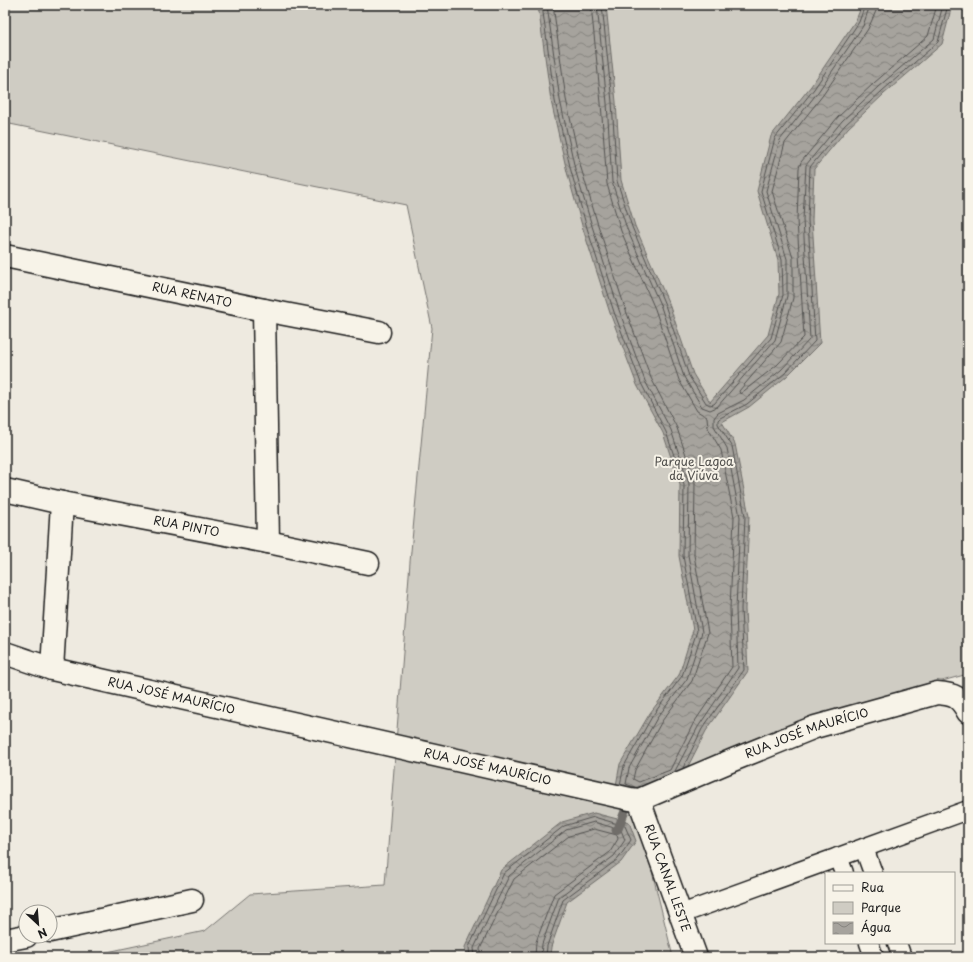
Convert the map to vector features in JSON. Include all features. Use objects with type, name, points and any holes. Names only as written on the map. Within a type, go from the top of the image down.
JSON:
[{"type":"street","name":"RUA RENATO","points":[[5,256],[264,310],[379,332]]},
{"type":"street","points":[[264,310],[268,542]]},
{"type":"street","name":"RUA PINTO","points":[[5,490],[62,503],[268,542],[368,563]]},
{"type":"street","points":[[52,669],[62,503]]},
{"type":"street","name":"RUA JOSÉ MAURÍCIO","points":[[5,653],[52,669],[639,800],[732,760],[815,727],[937,692],[949,694],[965,703]]},
{"type":"street","name":"RUA CANAL LESTE","points":[[639,800],[696,957]]},
{"type":"street","points":[[58,929],[192,900]]},
{"type":"street","points":[[5,940],[18,938]]},
{"type":"lane","points":[[681,914],[841,865],[864,848],[968,810]]},
{"type":"lane","points":[[864,848],[873,872]]},
{"type":"lane","points":[[869,944],[874,957]]},
{"type":"lane","points":[[897,944],[902,957]]},
{"type":"green space","name":"Parque Lagoa da Viúva","points":[[5,5],[968,5],[968,674],[827,712],[640,804],[647,851],[673,957],[84,957],[205,931],[250,894],[385,885],[410,562],[432,328],[406,205],[5,123]]},
{"type":"water","points":[[538,5],[606,5],[616,102],[621,180],[635,226],[669,304],[693,374],[710,402],[768,335],[779,294],[778,260],[757,191],[771,136],[811,86],[856,20],[862,5],[952,5],[942,44],[884,94],[848,128],[814,169],[812,220],[820,343],[787,376],[749,407],[722,422],[735,444],[749,516],[745,609],[748,671],[706,731],[680,782],[657,791],[615,791],[620,764],[650,713],[679,675],[693,630],[679,556],[680,485],[663,433],[637,385],[610,313],[583,229],[567,172],[551,101]]},
{"type":"water","points":[[594,813],[629,822],[636,841],[621,862],[567,902],[551,947],[550,957],[466,957],[465,947],[501,870],[562,822]]},
{"type":"waterway","points":[[616,830],[618,829],[630,798]]}]
